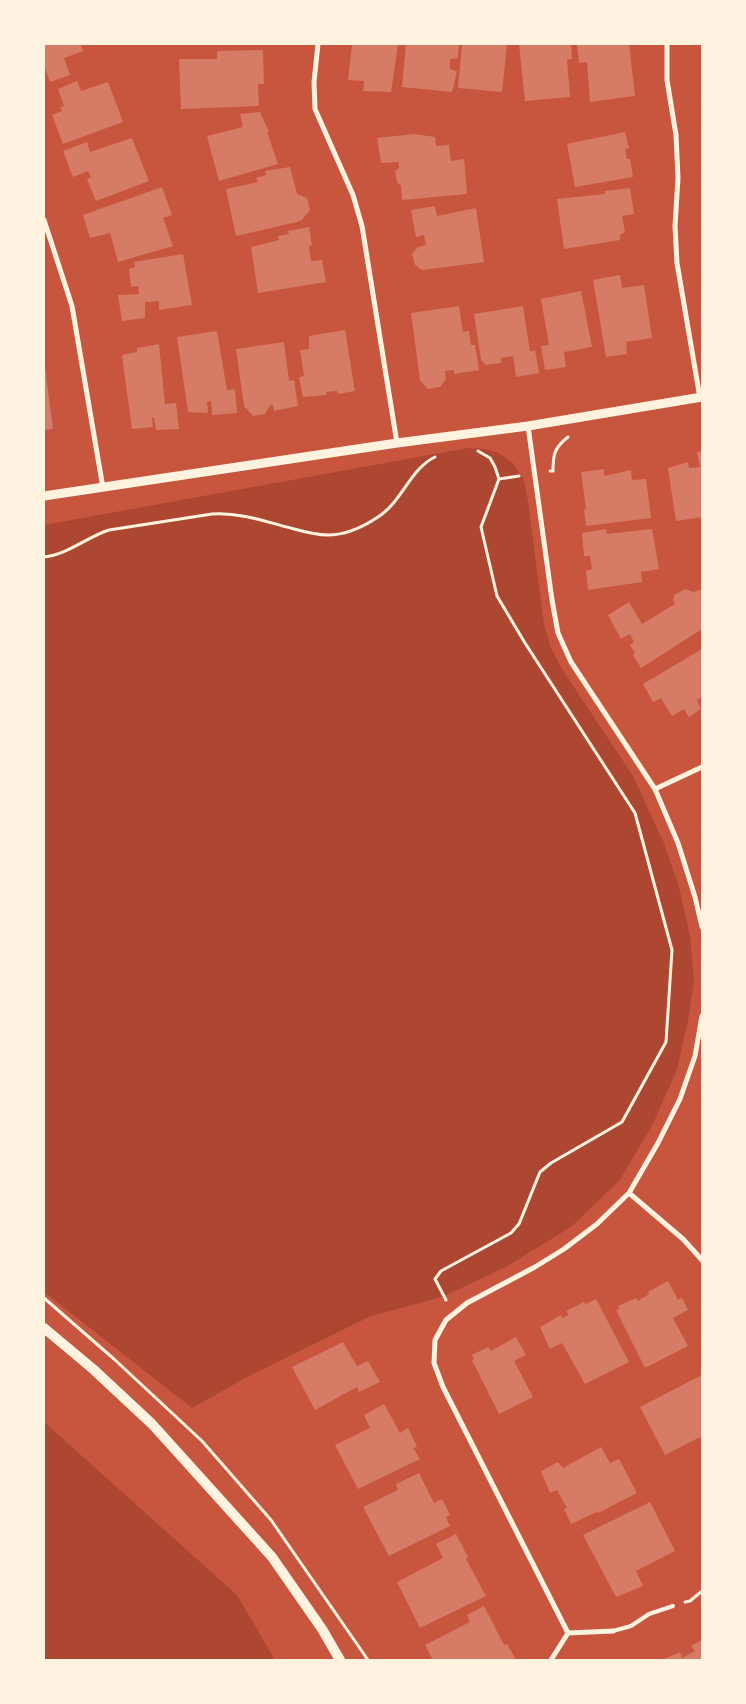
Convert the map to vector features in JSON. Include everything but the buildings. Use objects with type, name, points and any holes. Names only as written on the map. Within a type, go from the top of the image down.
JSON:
[{"type":"main road","points":[[44,1328],[93,1369],[152,1424],[272,1557],[322,1629],[340,1660]]},
{"type":"street","points":[[318,44],[314,82],[315,109],[352,195],[362,226],[396,443]]},
{"type":"street","points":[[44,496],[396,443],[528,426],[701,398],[677,263],[675,226],[678,178],[676,135],[667,80],[667,44]]},
{"type":"street","points":[[44,220],[72,306],[103,488]]},
{"type":"street","points":[[528,426],[558,633],[571,662],[655,789],[678,843],[695,897],[702,927]]},
{"type":"street","points":[[655,789],[702,767]]},
{"type":"street","points":[[568,1633],[442,1387],[434,1363],[435,1340],[446,1320],[455,1312],[467,1303],[536,1267],[564,1249],[597,1224],[629,1194],[680,1099],[695,1056],[702,1016]]},
{"type":"street","points":[[629,1194],[682,1239],[702,1260]]},
{"type":"street","points":[[568,1633],[613,1631]]},
{"type":"street","points":[[551,1660],[568,1633]]},
{"type":"lane","points":[[613,1631],[631,1626],[649,1614],[672,1606]]},
{"type":"path","points":[[499,479],[553,471],[554,454],[558,446],[571,436]]},
{"type":"path","points":[[455,1312],[435,1280],[441,1272],[511,1233],[519,1224],[540,1172],[551,1163],[622,1122],[666,1042],[672,950],[635,813],[525,643],[497,596],[481,527],[499,479],[490,458],[472,449]]},
{"type":"path","points":[[44,556],[63,551],[109,530],[212,514],[226,513],[251,517],[317,534],[338,534],[351,531],[380,516],[392,504],[415,474],[430,460],[440,455]]},
{"type":"shaded area","points":[[468,448],[485,449],[499,453],[513,463],[524,480],[544,625],[551,648],[562,669],[633,776],[664,843],[679,887],[690,936],[694,981],[688,1021],[677,1069],[653,1124],[619,1181],[571,1227],[504,1268],[442,1297],[371,1316],[247,1377],[192,1408],[44,1292],[44,525]]},
{"type":"shaded area","points":[[44,1422],[237,1595],[275,1660],[44,1660]]}]
